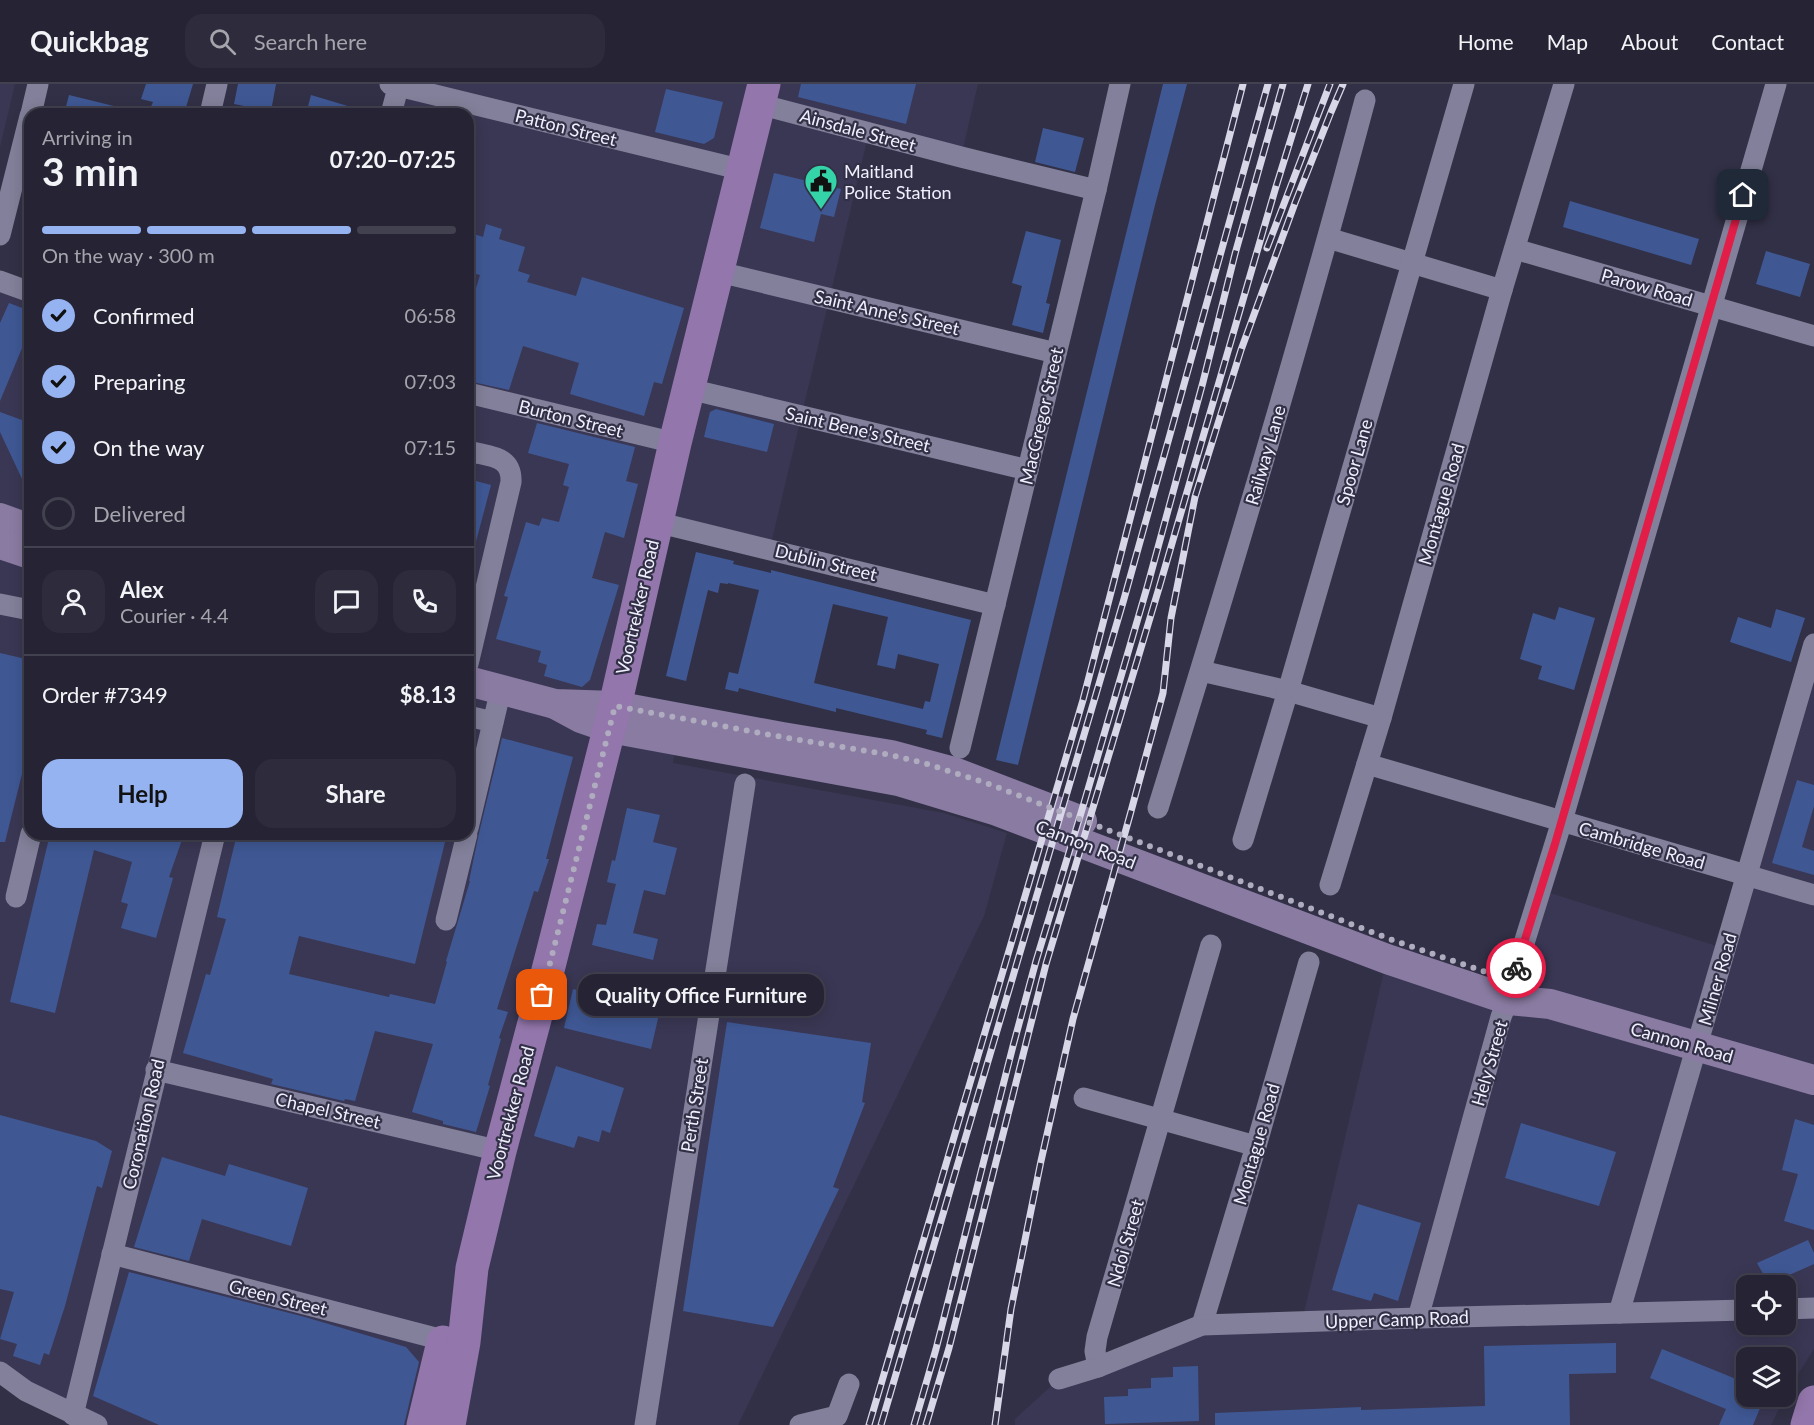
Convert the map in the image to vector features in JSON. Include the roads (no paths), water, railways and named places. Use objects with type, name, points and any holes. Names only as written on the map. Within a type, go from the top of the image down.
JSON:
[{"type":"main road","name":"Voortrekker Road","points":[[449,1425],[464,1342],[472,1268],[612,717],[675,443],[762,94]]},
{"type":"main road","points":[[0,518],[24,527]]},
{"type":"main road","points":[[0,544],[24,552]]},
{"type":"main road","name":"Cannon Road","points":[[474,682],[555,704],[679,729],[888,779],[956,798],[1550,1004],[1814,1080]]},
{"type":"main road","name":"Voortrekker Road","points":[[423,1425],[444,1340],[472,1268]]},
{"type":"main road","points":[[1807,1425],[1814,1402]]},
{"type":"street","points":[[32,108],[38,84]]},
{"type":"street","points":[[211,108],[217,84]]},
{"type":"street","name":"MacGregor Street","points":[[960,748],[1120,84]]},
{"type":"street","name":"Spoor Lane","points":[[1243,840],[1464,84]]},
{"type":"street","name":"Montague Road","points":[[1330,885],[1381,718],[1502,290],[1564,84]]},
{"type":"street","name":"Hely Street","points":[[1418,1318],[1501,1017],[1512,991],[1516,969],[1562,821],[1776,84]]},
{"type":"street","points":[[392,108],[396,85]]},
{"type":"street","name":"Patton Street","points":[[396,85],[742,170]]},
{"type":"street","name":"Ainsdale Street","points":[[762,94],[961,157],[1096,190]]},
{"type":"street","name":"Railway Lane","points":[[1158,808],[1201,671],[1328,238],[1365,100]]},
{"type":"street","points":[[0,235],[24,139]]},
{"type":"street","points":[[1328,238],[1502,290]]},
{"type":"street","name":"Parow Road","points":[[1515,249],[1814,336]]},
{"type":"street","name":"Saint Anne's Street","points":[[719,272],[1056,352]]},
{"type":"street","points":[[0,281],[24,290]]},
{"type":"street","name":"Saint Bene's Street","points":[[689,389],[1028,470]]},
{"type":"street","name":"Burton Street","points":[[474,394],[675,443]]},
{"type":"street","points":[[474,453],[505,462],[511,470],[511,476],[474,638]]},
{"type":"street","name":"Dublin Street","points":[[656,522],[995,605]]},
{"type":"street","points":[[0,604],[24,609]]},
{"type":"street","name":"Milner Road","points":[[1618,1313],[1698,1047],[1814,644]]},
{"type":"street","points":[[1201,671],[1288,691],[1381,718]]},
{"type":"street","points":[[474,803],[501,689]]},
{"type":"street","points":[[474,717],[493,722]]},
{"type":"street","name":"Cambridge Road","points":[[1366,765],[1814,895]]},
{"type":"street","name":"Perth Street","points":[[645,1425],[745,784]]},
{"type":"street","points":[[16,897],[30,840]]},
{"type":"street","name":"Coronation Road","points":[[73,1415],[213,840]]},
{"type":"street","points":[[446,920],[465,840]]},
{"type":"street","name":"Ndoi Street","points":[[1098,1367],[1095,1351],[1097,1337],[1211,945]]},
{"type":"street","name":"Montague Road","points":[[1202,1325],[1309,962]]},
{"type":"street","name":"Chapel Street","points":[[156,1070],[500,1151]]},
{"type":"street","points":[[1084,1098],[1256,1146]]},
{"type":"street","name":"Green Street","points":[[112,1254],[444,1340]]},
{"type":"street","points":[[1796,1309],[1814,1308]]},
{"type":"street","name":"Upper Camp Road","points":[[1059,1379],[1098,1367],[1202,1325],[1736,1310]]},
{"type":"street","points":[[0,1372],[26,1391],[97,1425]]},
{"type":"street","points":[[800,1425],[837,1416],[849,1384]]},
{"type":"railway","points":[[869,1425],[1083,700],[1243,84]]},
{"type":"railway","points":[[881,1425],[1124,599],[1268,84]]},
{"type":"railway","points":[[914,1425],[936,1349],[1036,961],[1148,584],[1235,254],[1283,84]]},
{"type":"railway","points":[[926,1425],[949,1348],[1046,964],[1308,84]]},
{"type":"railway","points":[[1267,248],[1330,84]]},
{"type":"railway","points":[[995,1425],[1011,1309],[1041,1161],[1073,1019],[1163,693],[1171,618],[1195,497],[1241,350],[1295,203],[1343,84]]},
{"type":"place","name":"Maitland Police Station","points":[[821,210]]},
{"type":"place","name":"Quality Office Furniture","points":[[542,995]]}]
